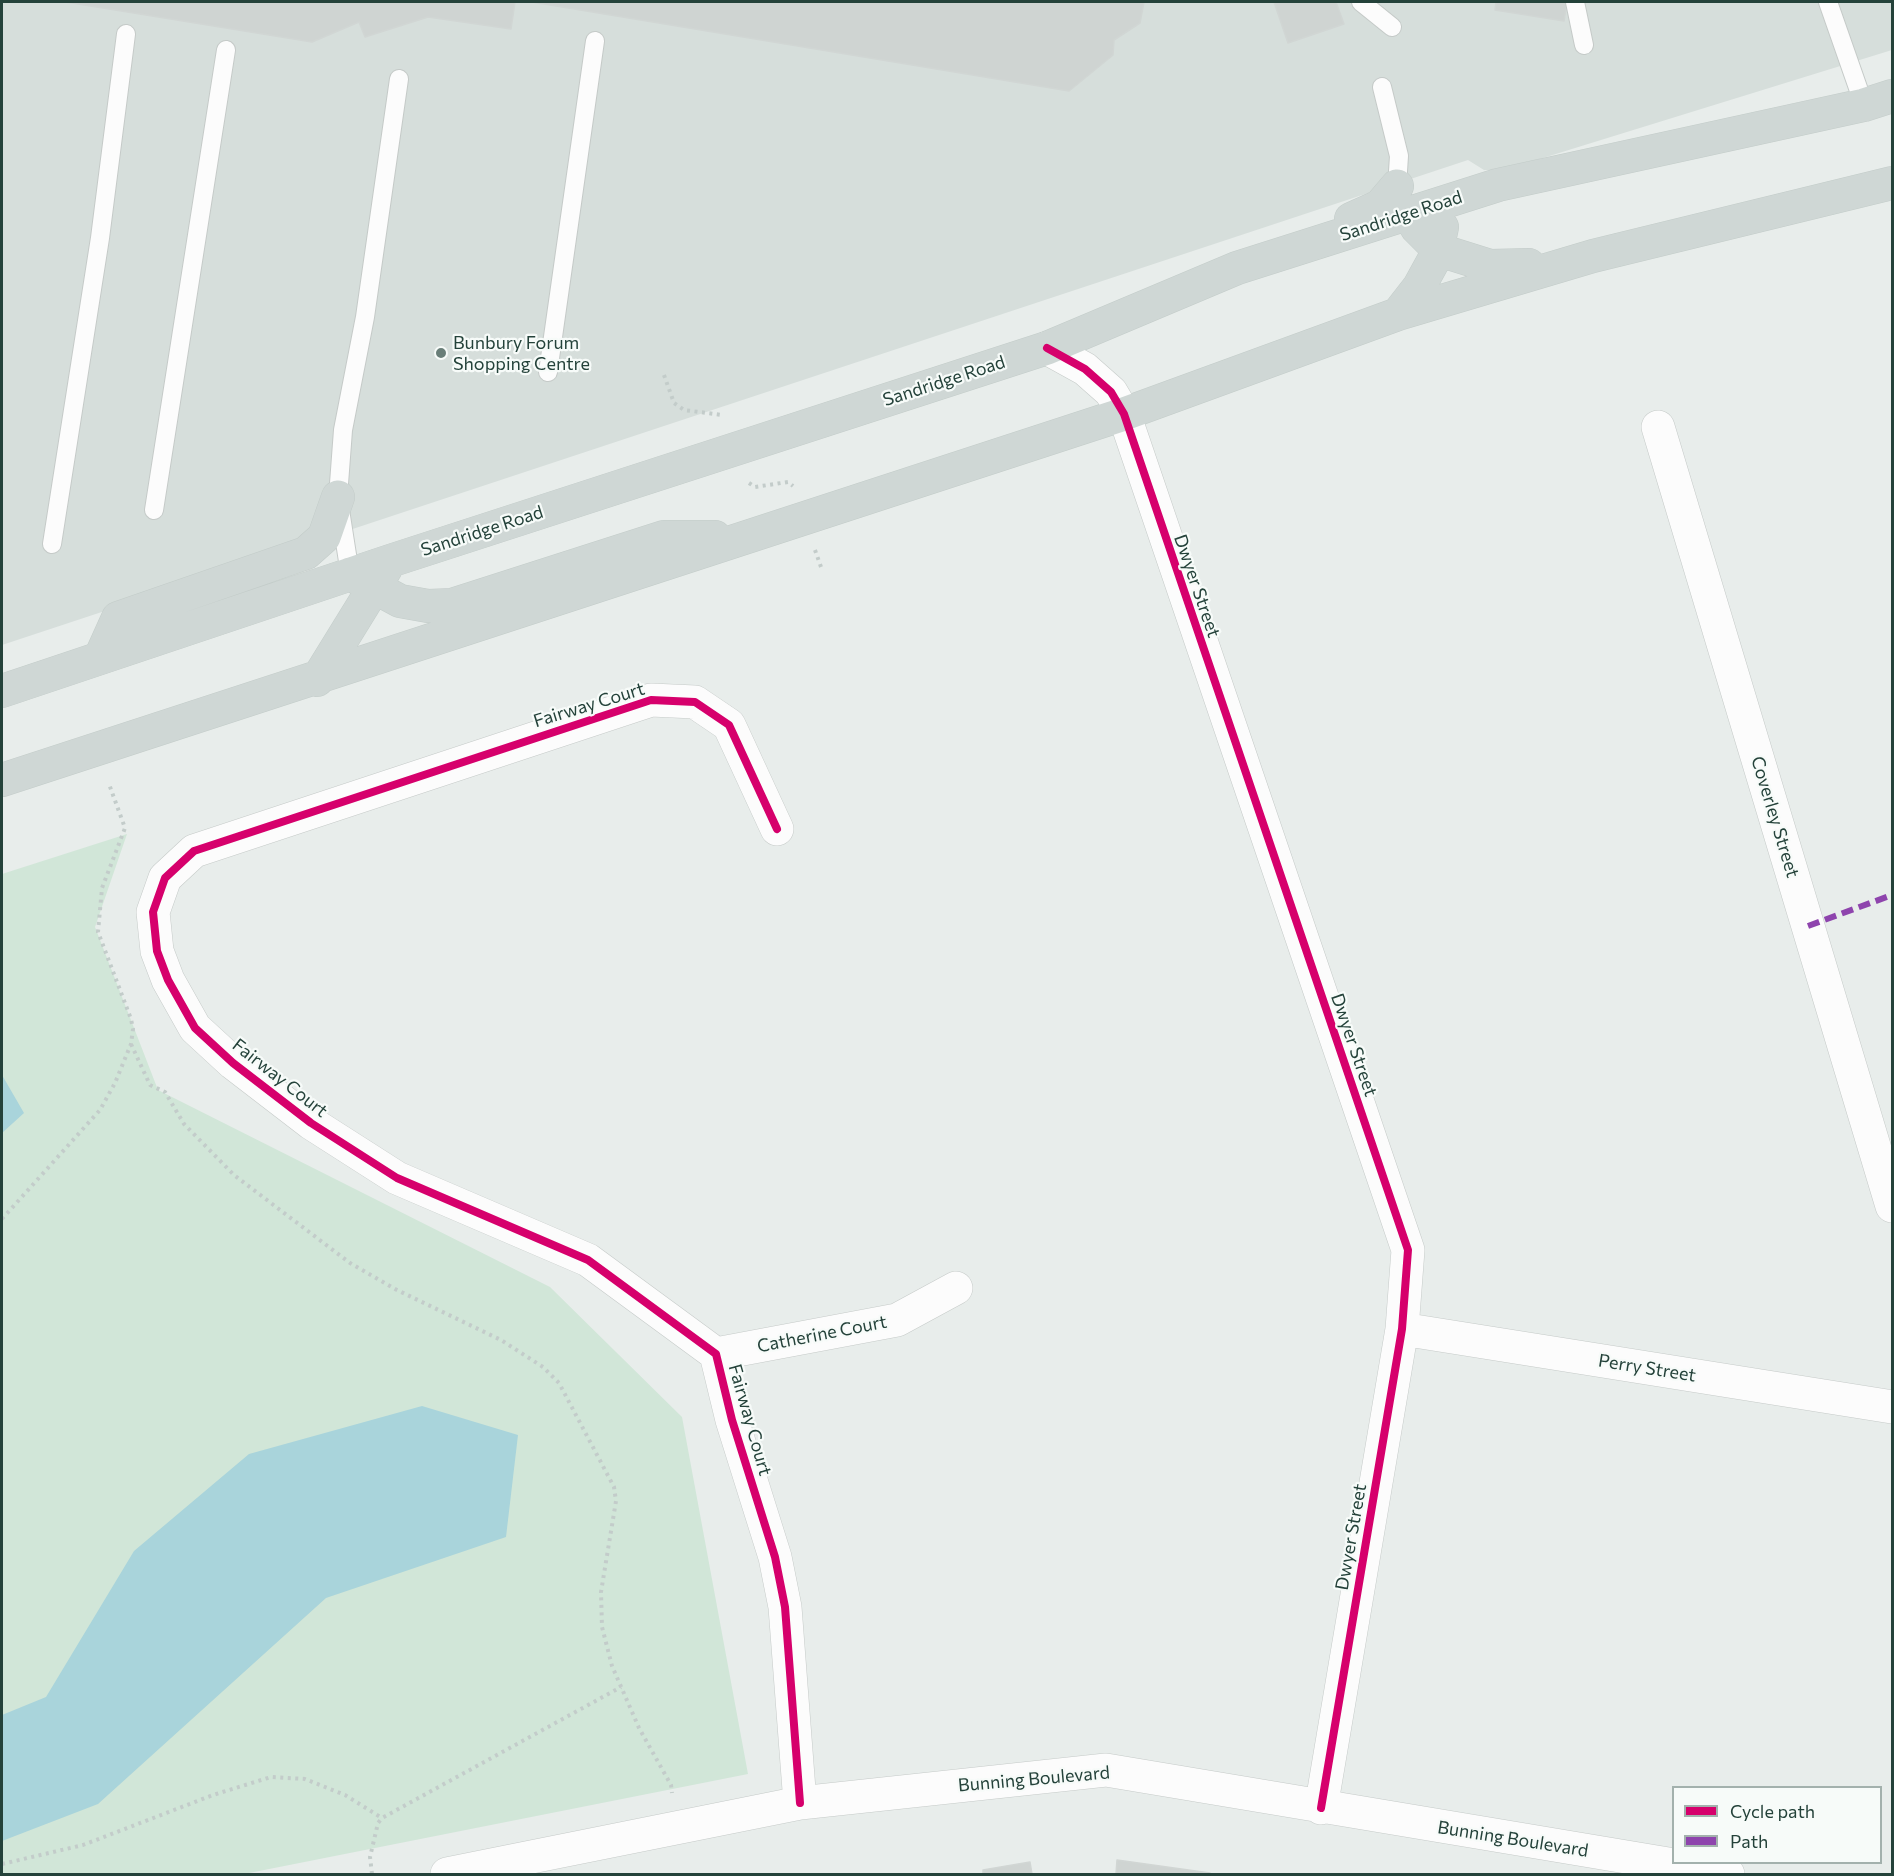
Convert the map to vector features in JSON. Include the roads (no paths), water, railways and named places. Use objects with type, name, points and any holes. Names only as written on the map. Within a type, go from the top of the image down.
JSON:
[{"type":"main road","name":"Sandridge Road","points":[[2,691],[100,658],[371,574],[1047,348],[1403,200],[1446,202],[1498,185],[1878,100]]},
{"type":"main road","points":[[2,780],[317,680],[1124,414],[1398,314],[1593,256],[1893,183]]},
{"type":"main road","points":[[1403,200],[1417,228],[1439,250],[1490,266],[1533,264],[1593,256]]},
{"type":"main road","points":[[1398,314],[1419,287],[1439,250],[1446,202]]},
{"type":"main road","points":[[100,658],[118,618],[306,553],[324,537],[338,497]]},
{"type":"main road","points":[[317,680],[371,574],[400,601],[428,606],[452,604],[664,537],[747,537]]},
{"type":"street","name":"Dwyer Street","points":[[1047,348],[1085,369],[1111,392],[1124,414],[1408,1250],[1402,1329],[1321,1808]]},
{"type":"street","name":"Coverley Street","points":[[1658,427],[1893,1206]]},
{"type":"street","name":"Fairway Court","points":[[777,829],[729,725],[695,702],[651,700],[194,851],[165,878],[153,912],[157,951],[168,980],[195,1028],[233,1063],[310,1124],[397,1178],[588,1260],[716,1354],[732,1420],[775,1557],[785,1607],[800,1803]]},
{"type":"street","name":"Catherine Court","points":[[716,1354],[897,1320],[956,1288]]},
{"type":"street","name":"Perry Street","points":[[1402,1329],[1893,1407]]},
{"type":"street","name":"Bunning Boulevard","points":[[449,1874],[800,1803],[1106,1770],[1728,1875]]},
{"type":"lane","points":[[1361,2],[1392,27]]},
{"type":"lane","points":[[1575,2],[1584,45]]},
{"type":"lane","points":[[1828,2],[1878,100]]},
{"type":"lane","points":[[52,544],[100,238],[126,34]]},
{"type":"lane","points":[[548,372],[595,41]]},
{"type":"lane","points":[[154,510],[226,50]]},
{"type":"lane","points":[[371,574],[338,497],[343,430],[365,317],[399,79]]},
{"type":"lane","points":[[1382,87],[1399,156],[1403,200]]},
{"type":"water","points":[[2,1075],[24,1113],[2,1133]]},
{"type":"water","points":[[422,1406],[518,1435],[506,1537],[326,1598],[98,1804],[2,1841],[2,1715],[46,1697],[134,1551],[249,1454]]},
{"type":"place","name":"Bunbury Forum Shopping Centre","points":[[441,353]]}]
